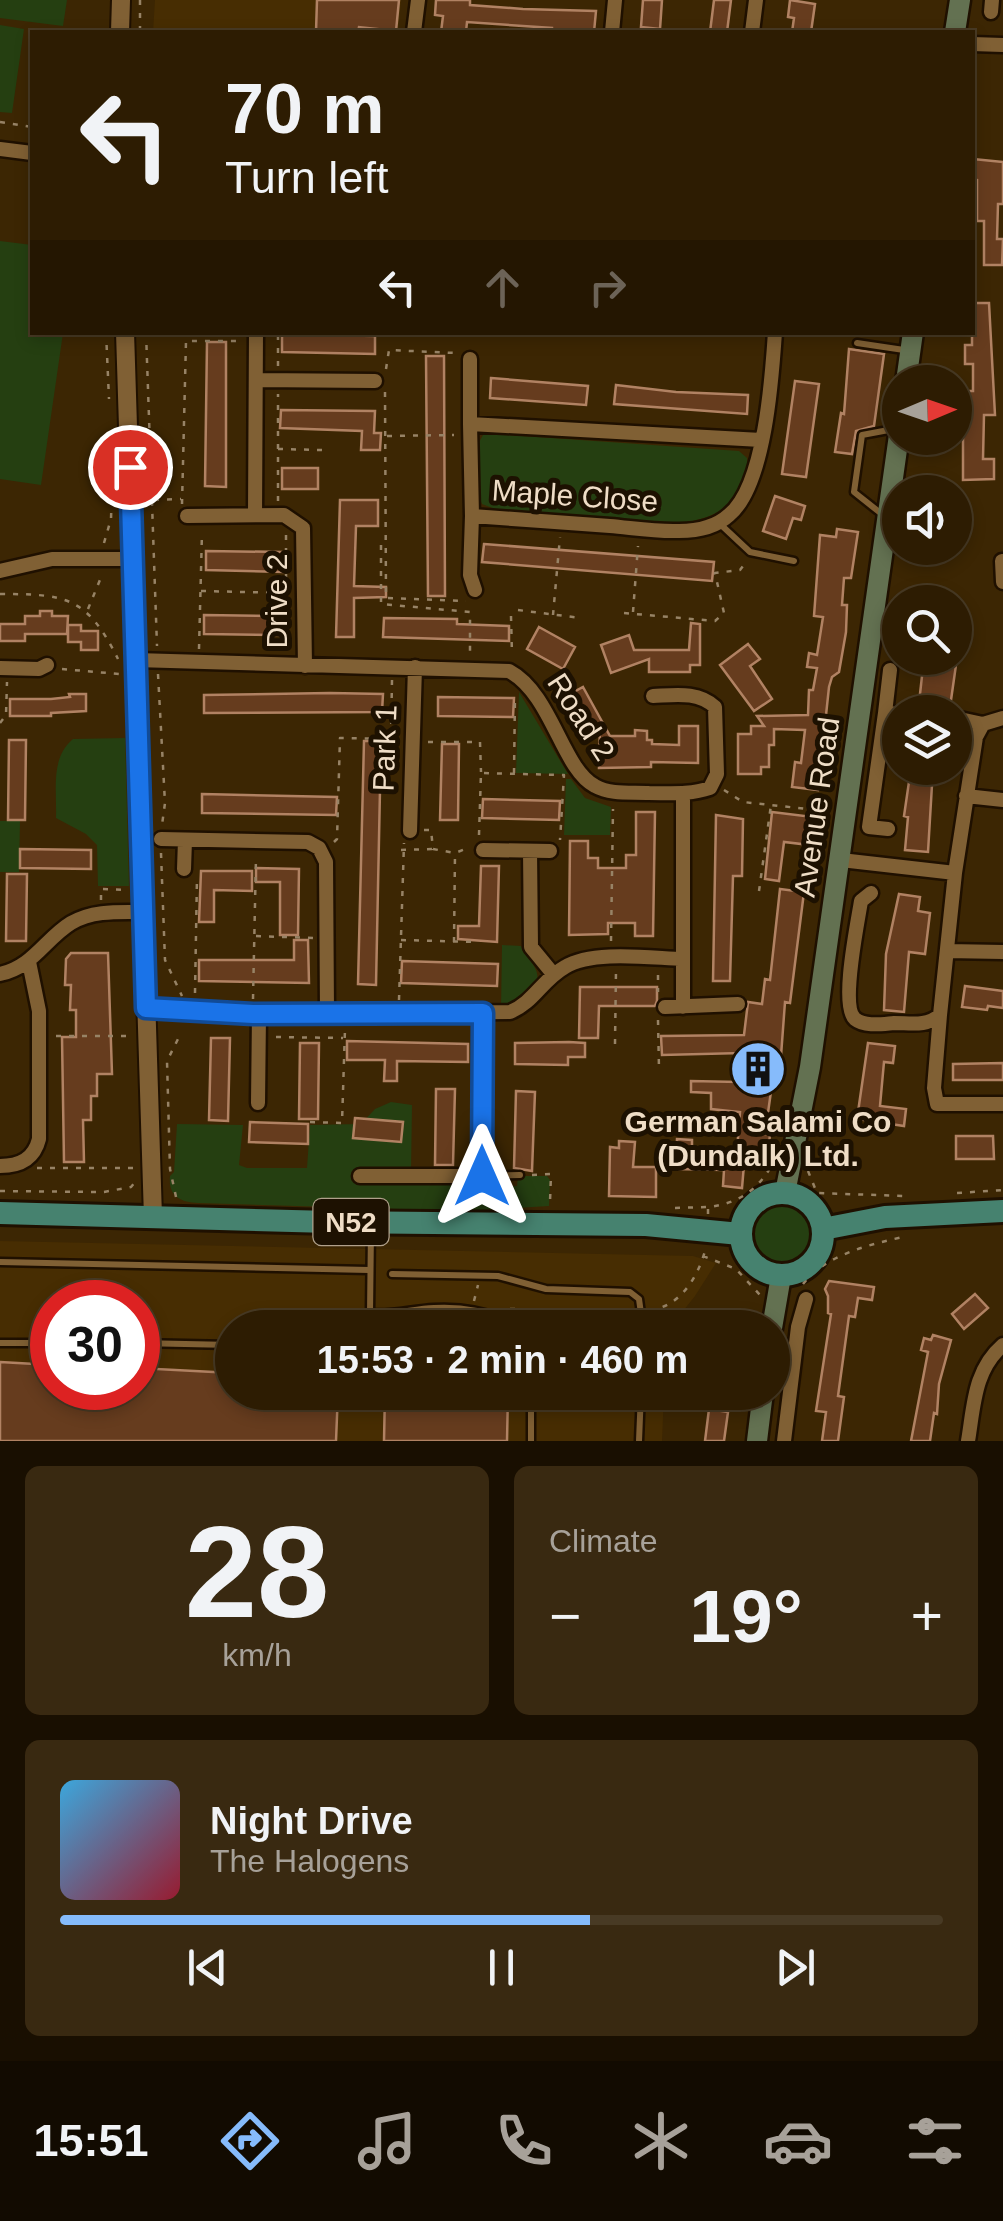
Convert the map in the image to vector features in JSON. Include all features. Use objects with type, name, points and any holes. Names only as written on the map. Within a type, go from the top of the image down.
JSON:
[{"type":"main road","points":[[955,30],[960,0]]},
{"type":"main road","name":"Avenue Road","points":[[786,1182],[799,1134],[882,562]]},
{"type":"main road","points":[[786,1182],[814,1208],[823,1229],[812,1262],[779,1282],[756,1268],[740,1234],[749,1209],[786,1182]]},
{"type":"main road","points":[[823,1229],[885,1217],[1003,1211]]},
{"type":"main road","name":"N52","points":[[0,1213],[371,1223],[646,1225],[740,1234]]},
{"type":"main road","points":[[775,1310],[779,1282]]},
{"type":"main road","points":[[756,1441],[760,1410]]},
{"type":"street","points":[[120,30],[122,0]]},
{"type":"street","points":[[414,30],[418,0]]},
{"type":"street","points":[[612,30],[615,0]]},
{"type":"street","points":[[752,30],[756,0]]},
{"type":"street","points":[[0,148],[30,153]]},
{"type":"street","points":[[125,335],[153,1217]]},
{"type":"street","points":[[718,522],[732,514],[743,499],[760,440],[775,335]]},
{"type":"street","name":"Drive 2","points":[[252,337],[256,380],[255,515]]},
{"type":"street","name":"Maple Close","points":[[470,360],[472,516],[678,531],[718,522]]},
{"type":"street","points":[[256,380],[375,381]]},
{"type":"street","points":[[470,429],[760,440]]},
{"type":"street","name":"Drive 2","points":[[195,516],[282,515],[303,528],[305,666]]},
{"type":"street","points":[[472,516],[470,575],[475,590]]},
{"type":"street","points":[[0,570],[52,559],[132,560]]},
{"type":"street","points":[[1002,562],[1003,582]]},
{"type":"street","name":"Road 2","points":[[136,660],[514,673],[536,696],[579,770],[592,785],[613,792],[696,793],[710,788],[712,783]]},
{"type":"street","points":[[4,668],[47,665]]},
{"type":"street","name":"Park 1","points":[[410,831],[414,667]]},
{"type":"street","points":[[653,696],[689,694],[706,698],[715,707],[717,774],[712,783]]},
{"type":"street","points":[[972,722],[983,724],[1003,718]]},
{"type":"street","points":[[983,724],[976,737],[955,872],[934,1088],[938,1104],[944,1106],[1003,1104]]},
{"type":"street","points":[[882,768],[870,827],[888,829]]},
{"type":"street","points":[[683,793],[683,1007]]},
{"type":"street","points":[[966,796],[1003,800]]},
{"type":"street","points":[[161,839],[308,842],[321,852],[326,862],[327,1012]]},
{"type":"street","points":[[185,840],[190,873]]},
{"type":"street","points":[[483,850],[550,852]]},
{"type":"street","points":[[530,851],[531,947],[554,975]]},
{"type":"street","points":[[841,860],[955,872]]},
{"type":"street","points":[[870,893],[861,900],[850,1012],[857,1020],[870,1024],[922,1024],[940,1015]]},
{"type":"street","points":[[0,974],[30,962],[71,923],[101,912],[143,912]]},
{"type":"street","points":[[947,951],[1003,952]]},
{"type":"street","points":[[146,1008],[256,1014],[510,1012],[522,1008],[566,966],[584,960],[683,959]]},
{"type":"street","points":[[0,1166],[15,1166],[24,1161],[36,1151],[40,1139],[40,1011],[30,962]]},
{"type":"street","points":[[664,1007],[738,1004]]},
{"type":"street","points":[[360,1176],[482,1176],[483,1013]]},
{"type":"street","points":[[256,1014],[258,1103]]},
{"type":"street","points":[[784,1441],[798,1326],[806,1299]]},
{"type":"street","points":[[968,1441],[980,1374],[1003,1345]]},
{"type":"lane","points":[[856,343],[912,342]]},
{"type":"lane","points":[[882,431],[862,435],[854,492],[882,513]]},
{"type":"lane","points":[[718,522],[752,553],[794,561]]},
{"type":"lane","points":[[482,1176],[520,1175]]},
{"type":"lane","points":[[370,1310],[371,1223]]},
{"type":"lane","points":[[0,1262],[370,1270]]},
{"type":"lane","points":[[392,1274],[498,1276],[546,1289],[630,1292],[639,1299],[643,1310]]},
{"type":"lane","points":[[421,1310],[474,1310]]},
{"type":"lane","points":[[0,1343],[30,1343]]},
{"type":"lane","points":[[160,1343],[215,1345]]},
{"type":"lane","points":[[530,1410],[531,1441]]},
{"type":"lane","points":[[640,1441],[641,1410]]},
{"type":"path","points":[[140,0],[140,30]]},
{"type":"path","points":[[0,122],[30,126]]},
{"type":"path","points":[[106,335],[110,402]]},
{"type":"path","points":[[278,335],[278,449],[286,594],[284,665]]},
{"type":"path","points":[[199,664],[201,591],[195,516],[182,508],[186,341],[252,337]]},
{"type":"path","points":[[470,360],[460,353],[386,352],[386,598],[464,603],[475,590]]},
{"type":"path","points":[[385,436],[470,429]]},
{"type":"path","points":[[278,449],[322,450]]},
{"type":"path","points":[[88,611],[102,573],[100,560],[111,519],[112,480]]},
{"type":"path","points":[[553,615],[561,522]]},
{"type":"path","points":[[632,614],[639,528]]},
{"type":"path","points":[[381,545],[381,604],[470,612],[470,669]]},
{"type":"path","points":[[624,613],[714,621],[724,613],[716,572],[740,570],[752,553]]},
{"type":"path","points":[[201,591],[286,594]]},
{"type":"path","points":[[0,594],[49,596],[88,611],[109,638],[125,674],[76,672],[47,665]]},
{"type":"path","points":[[518,610],[580,618]]},
{"type":"path","points":[[512,616],[514,774]]},
{"type":"path","points":[[390,739],[392,666]]},
{"type":"path","points":[[0,723],[6,715],[4,668]]},
{"type":"path","points":[[321,852],[338,839],[340,738],[480,742],[479,835],[475,845],[455,853],[401,850]]},
{"type":"path","points":[[480,773],[564,775],[563,840],[550,840],[550,852]]},
{"type":"path","points":[[712,783],[743,802],[833,812]]},
{"type":"path","points":[[613,792],[615,1044]]},
{"type":"path","points":[[760,892],[771,804]]},
{"type":"path","points":[[398,1014],[401,850],[410,831],[431,830],[434,849]]},
{"type":"path","points":[[256,841],[256,1014]]},
{"type":"path","points":[[454,942],[455,853]]},
{"type":"path","points":[[190,873],[195,1012]]},
{"type":"path","points":[[101,912],[101,889],[126,890],[130,885]]},
{"type":"path","points":[[254,936],[327,938]]},
{"type":"path","points":[[400,940],[476,942]]},
{"type":"path","points":[[310,1122],[342,1122],[345,1013]]},
{"type":"path","points":[[180,1217],[170,1170],[167,1060],[181,1033]]},
{"type":"path","points":[[39,1036],[137,1036]]},
{"type":"path","points":[[259,1036],[344,1038]]},
{"type":"path","points":[[0,1190],[104,1192],[131,1188],[141,1174],[140,1168],[39,1168],[24,1161]]},
{"type":"path","points":[[651,1310],[666,1308],[687,1289],[704,1256],[708,1207],[740,1200],[766,1177],[774,1164],[786,1182],[808,1171],[812,1188],[818,1193],[912,1196]]},
{"type":"path","points":[[520,1175],[551,1174],[549,1224]]},
{"type":"path","points":[[943,1195],[1003,1190]]},
{"type":"path","points":[[704,1256],[736,1269],[758,1295],[779,1282],[798,1292],[810,1276],[837,1258],[918,1234]]},
{"type":"path","points":[[474,1310],[475,1294],[484,1276]]},
{"type":"path","points":[[507,1310],[598,1310]]},
{"type":"shaded area","points":[[155,0],[401,0],[398,30],[153,30]]},
{"type":"shaded area","points":[[0,1241],[693,1256],[716,1263],[684,1310],[215,1310],[215,1410],[663,1410],[662,1441],[0,1441]]},
{"type":"green space","points":[[0,0],[67,0],[63,26],[0,18]]},
{"type":"green space","points":[[0,25],[24,29],[12,113],[0,112]]},
{"type":"green space","points":[[0,241],[30,245],[30,335],[63,335],[41,485],[0,479]]},
{"type":"green space","points":[[483,435],[739,451],[747,458],[746,474],[736,498],[727,506],[689,522],[495,509],[482,504],[479,497],[478,444]]},
{"type":"green space","points":[[519,692],[568,774],[516,773]]},
{"type":"green space","points":[[125,738],[129,886],[98,886],[97,845],[86,834],[56,818],[58,765],[73,739]]},
{"type":"green space","points":[[566,779],[571,779],[585,798],[611,807],[610,835],[564,835]]},
{"type":"green space","points":[[0,821],[20,821],[19,872],[0,872]]},
{"type":"green space","points":[[502,945],[521,946],[533,965],[537,982],[528,994],[501,1008]]},
{"type":"green space","points":[[391,1102],[412,1105],[411,1172],[473,1173],[474,1195],[492,1195],[494,1188],[517,1186],[518,1176],[547,1176],[549,1206],[464,1211],[198,1203],[181,1199],[171,1189],[177,1124],[243,1125],[239,1165],[307,1168],[310,1125],[361,1124],[375,1109]]},
{"type":"green space","points":[[780,1205],[801,1214],[810,1235],[801,1256],[780,1265],[759,1256],[750,1235],[759,1214]]},
{"type":"building","points":[[317,0],[399,0],[396,30],[316,30]]},
{"type":"building","points":[[436,0],[470,0],[470,5],[523,9],[596,11],[594,30],[467,22],[466,30],[441,30],[443,16],[435,15]]},
{"type":"building","points":[[643,0],[662,0],[660,29],[641,27]]},
{"type":"building","points":[[714,0],[731,0],[727,30],[710,30]]},
{"type":"building","points":[[790,0],[815,4],[811,30],[792,30],[794,18],[788,17]]},
{"type":"building","points":[[975,159],[1003,162],[1003,204],[998,204],[997,239],[1003,239],[1002,265],[984,265],[984,221],[977,221]]},
{"type":"building","points":[[975,303],[989,303],[995,415],[984,415],[983,459],[994,459],[994,479],[972,480],[972,475],[963,475],[963,455],[972,455],[973,391],[973,364],[965,364],[965,345],[972,345],[975,335]]},
{"type":"building","points":[[282,335],[375,336],[375,354],[282,352]]},
{"type":"building","points":[[207,342],[226,342],[226,487],[205,486]]},
{"type":"building","points":[[849,349],[884,354],[874,426],[856,431],[852,454],[835,452],[841,413],[844,414]]},
{"type":"building","points":[[426,356],[444,356],[445,596],[428,596]]},
{"type":"building","points":[[491,378],[588,386],[586,405],[490,398]]},
{"type":"building","points":[[795,381],[819,384],[806,477],[782,474]]},
{"type":"building","points":[[616,385],[748,395],[747,414],[614,404]]},
{"type":"building","points":[[281,410],[375,411],[374,433],[381,433],[380,450],[361,450],[362,431],[280,428]]},
{"type":"building","points":[[282,468],[318,468],[318,489],[282,489]]},
{"type":"building","points":[[775,496],[805,506],[801,520],[793,518],[786,539],[763,531]]},
{"type":"building","points":[[340,500],[378,500],[378,526],[356,526],[354,586],[386,587],[386,597],[354,598],[354,637],[336,637]]},
{"type":"building","points":[[837,529],[858,532],[851,578],[844,578],[846,632],[839,672],[832,677],[829,687],[818,790],[792,787],[795,762],[801,763],[805,730],[774,729],[769,767],[761,767],[761,774],[738,774],[738,734],[751,734],[751,726],[764,726],[757,716],[808,715],[809,690],[813,690],[817,668],[807,667],[809,653],[817,655],[823,617],[814,616],[820,535],[836,537]]},
{"type":"building","points":[[484,544],[714,562],[712,581],[482,562]]},
{"type":"building","points":[[206,551],[284,552],[283,572],[206,570]]},
{"type":"building","points":[[40,611],[68,616],[67,634],[25,634],[25,641],[0,641],[0,624],[25,624],[25,616],[40,616]]},
{"type":"building","points":[[204,615],[282,616],[282,635],[204,634]]},
{"type":"building","points":[[384,618],[457,619],[457,624],[509,626],[509,641],[383,637]]},
{"type":"building","points":[[691,623],[700,624],[700,665],[690,665],[690,672],[649,672],[649,659],[611,673],[601,645],[629,635],[634,650],[689,650]]},
{"type":"building","points":[[68,625],[81,625],[81,631],[98,631],[98,650],[81,650],[81,642],[68,642]]},
{"type":"building","points":[[539,627],[575,647],[563,669],[527,649]]},
{"type":"building","points":[[748,644],[760,659],[750,666],[772,699],[754,711],[720,665]]},
{"type":"building","points":[[922,675],[955,675],[952,695],[920,695]]},
{"type":"building","points":[[583,687],[610,736],[635,736],[635,730],[647,731],[647,740],[652,740],[652,744],[679,745],[679,726],[698,726],[698,763],[651,762],[651,767],[599,768],[600,724],[581,734],[561,699]]},
{"type":"building","points":[[69,694],[86,694],[86,711],[10,716],[10,699],[51,699],[70,697]]},
{"type":"building","points":[[383,694],[382,712],[204,713],[204,695]]},
{"type":"building","points":[[438,697],[514,698],[513,717],[438,716]]},
{"type":"building","points":[[9,740],[26,740],[25,820],[8,820]]},
{"type":"building","points":[[364,741],[381,741],[376,985],[358,984]]},
{"type":"building","points":[[442,744],[459,744],[458,820],[440,820]]},
{"type":"building","points":[[909,785],[932,785],[928,852],[905,850],[908,817],[904,816]]},
{"type":"building","points":[[202,794],[337,797],[336,815],[202,813]]},
{"type":"building","points":[[483,799],[560,801],[559,820],[482,818]]},
{"type":"building","points":[[636,812],[655,812],[653,936],[635,936],[635,923],[608,923],[608,934],[569,935],[570,841],[588,841],[588,858],[598,858],[598,868],[626,868],[626,855],[636,855]]},
{"type":"building","points":[[772,812],[813,817],[810,845],[784,842],[779,881],[765,879]]},
{"type":"building","points":[[716,815],[743,819],[742,876],[733,876],[730,981],[713,981]]},
{"type":"building","points":[[20,849],[91,850],[91,869],[20,868]]},
{"type":"building","points":[[481,866],[499,866],[497,942],[458,939],[458,926],[479,926]]},
{"type":"building","points":[[256,868],[299,869],[298,935],[280,935],[280,882],[256,882]]},
{"type":"building","points":[[201,871],[252,871],[252,891],[214,890],[214,922],[199,922]]},
{"type":"building","points":[[7,874],[27,874],[26,941],[6,941]]},
{"type":"building","points":[[780,889],[804,892],[790,1003],[785,1002],[781,1056],[776,1056],[765,1134],[770,1134],[768,1155],[745,1153],[742,1188],[723,1186],[724,1170],[676,1169],[677,1139],[692,1140],[692,1148],[737,1150],[740,1112],[711,1109],[711,1093],[691,1092],[691,1081],[739,1082],[742,1053],[662,1055],[661,1036],[744,1035],[748,1002],[762,1004],[765,979],[770,980]]},
{"type":"building","points":[[899,894],[920,897],[918,911],[930,913],[925,954],[909,952],[904,1012],[884,1010],[886,954]]},
{"type":"building","points":[[294,940],[308,940],[309,983],[199,981],[199,960],[294,960]]},
{"type":"building","points":[[71,953],[108,953],[112,1074],[97,1074],[97,1096],[91,1096],[91,1120],[83,1120],[84,1162],[64,1162],[62,1037],[76,1037],[76,1010],[70,1010],[71,985],[65,985],[66,959]]},
{"type":"building","points":[[402,961],[498,964],[497,986],[401,983]]},
{"type":"building","points":[[965,986],[1003,991],[1003,1008],[962,1007]]},
{"type":"building","points":[[580,987],[657,987],[657,1001],[655,1006],[599,1006],[598,1038],[579,1038]]},
{"type":"building","points":[[211,1038],[230,1038],[228,1121],[209,1120]]},
{"type":"building","points":[[347,1041],[468,1044],[468,1062],[397,1061],[397,1081],[384,1081],[385,1060],[347,1060]]},
{"type":"building","points":[[300,1043],[319,1043],[318,1119],[299,1119]]},
{"type":"building","points":[[515,1043],[585,1043],[585,1057],[568,1057],[568,1065],[515,1064]]},
{"type":"building","points":[[868,1043],[895,1046],[893,1063],[884,1062],[880,1106],[906,1109],[904,1126],[857,1119]]},
{"type":"building","points":[[1003,1063],[1003,1080],[953,1080],[953,1064]]},
{"type":"building","points":[[436,1089],[455,1089],[453,1165],[435,1165]]},
{"type":"building","points":[[516,1091],[535,1092],[532,1171],[514,1168]]},
{"type":"building","points":[[355,1118],[403,1122],[401,1142],[353,1138]]},
{"type":"building","points":[[250,1122],[308,1124],[308,1144],[249,1142]]},
{"type":"building","points":[[956,1136],[993,1136],[994,1159],[956,1159]]},
{"type":"building","points":[[619,1141],[635,1142],[633,1167],[656,1167],[656,1197],[609,1196],[610,1147],[619,1148]]},
{"type":"building","points":[[829,1281],[874,1287],[872,1300],[858,1298],[855,1317],[849,1316],[838,1396],[844,1397],[838,1441],[822,1441],[826,1412],[816,1411],[831,1314],[825,1289]]},
{"type":"building","points":[[975,1294],[988,1308],[964,1329],[952,1314]]},
{"type":"building","points":[[933,1335],[951,1340],[939,1384],[937,1414],[934,1413],[930,1441],[911,1441],[928,1352],[921,1350],[924,1338],[931,1340]]},
{"type":"building","points":[[0,1362],[30,1364],[30,1410],[160,1410],[160,1369],[215,1372],[215,1410],[337,1410],[336,1441],[0,1441]]},
{"type":"building","points":[[385,1410],[508,1410],[507,1441],[384,1441]]},
{"type":"building","points":[[709,1410],[728,1412],[724,1441],[705,1441]]},
{"type":"place","name":"German Salami Co (Dundalk) Ltd.","points":[[758,1069]]},
{"type":"route","points":[[130,467],[146,1008],[253,1014],[483,1013],[482,1176]]}]
